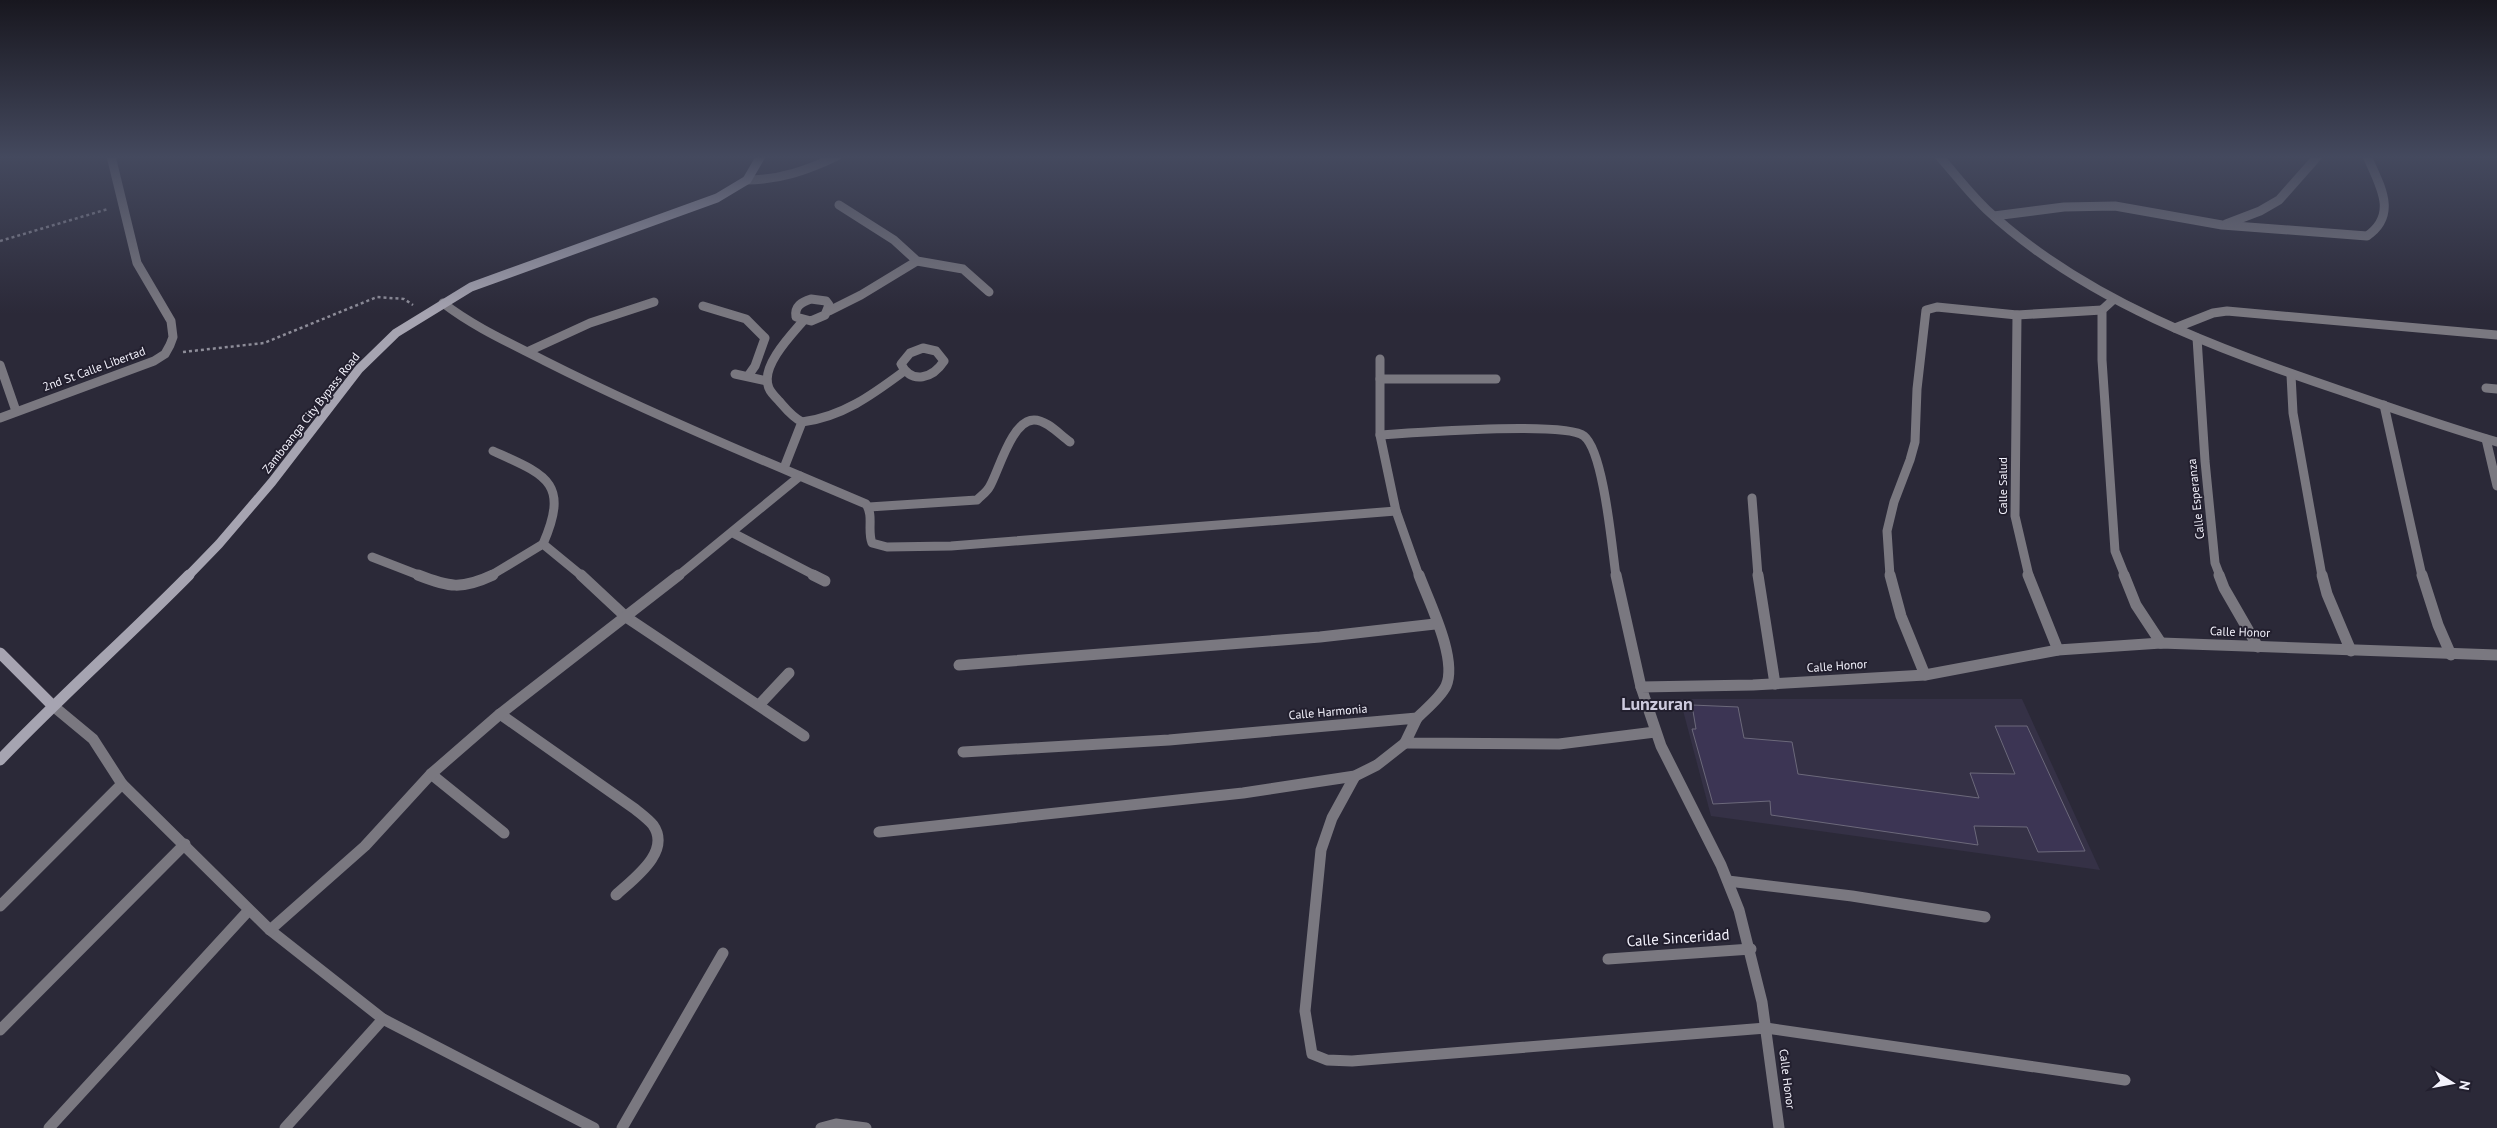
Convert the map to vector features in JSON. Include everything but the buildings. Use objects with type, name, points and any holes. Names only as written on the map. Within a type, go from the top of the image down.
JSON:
[{"type":"main road","name":"Zamboanga City Bypass Road","points":[[0,760],[52,705],[129,636],[219,544],[272,482],[359,369],[396,333],[471,287],[688,209]]},
{"type":"main road","points":[[0,653],[52,705]]},
{"type":"street","name":"2nd St Calle Libertad","points":[[0,418],[154,361],[165,354],[173,337],[170,321],[138,263],[124,209]]},
{"type":"street","points":[[845,209],[894,240],[917,261],[963,269],[990,292]]},
{"type":"street","points":[[1987,209],[1994,216],[2053,261],[2114,299],[2175,328],[2291,374],[2497,442]]},
{"type":"street","points":[[1994,216],[2051,209]]},
{"type":"street","points":[[2129,209],[2222,225],[2341,236],[2367,236],[2377,231],[2383,224],[2385,209]]},
{"type":"street","points":[[2222,225],[2264,209]]},
{"type":"street","points":[[829,311],[829,305],[826,301],[810,299],[803,302],[795,312],[796,317],[803,321],[818,320],[829,311],[861,295],[917,261]]},
{"type":"street","points":[[1925,675],[1904,626],[1893,590],[1888,545],[1891,511],[1910,466],[1915,442],[1920,354],[1926,310],[1937,307],[2017,315],[2102,310],[2114,299]]},
{"type":"street","points":[[529,351],[590,323],[654,302]]},
{"type":"street","points":[[443,303],[463,319],[593,385],[686,428],[784,468],[869,507],[977,500],[989,487],[1018,428],[1026,422],[1034,420],[1042,422],[1070,442]]},
{"type":"street","points":[[703,306],[747,318],[760,329],[765,338],[755,366],[748,376]]},
{"type":"street","points":[[2102,310],[2102,360],[2115,551],[2136,604],[2161,643]]},
{"type":"street","points":[[2175,328],[2213,313],[2226,311],[2497,335]]},
{"type":"street","name":"Calle Salud","points":[[2017,315],[2015,516],[2018,543],[2028,577],[2058,650]]},
{"type":"street","points":[[803,321],[784,343],[770,368],[767,381],[769,389],[788,412],[802,422],[827,419],[870,396],[903,372]]},
{"type":"street","name":"Calle Esperanza","points":[[2197,338],[2205,461],[2215,563],[2224,588],[2258,647]]},
{"type":"street","points":[[923,348],[934,349],[941,354],[944,361],[940,369],[932,375],[922,378],[911,377],[903,372],[901,364],[904,357],[912,351],[923,348]]},
{"type":"street","points":[[878,832],[1244,793],[1355,776],[1377,765],[1405,743],[1416,718],[1445,688],[1450,673],[1447,653],[1396,511],[1380,435],[1380,359]]},
{"type":"street","points":[[0,365],[16,411]]},
{"type":"street","points":[[735,374],[767,381]]},
{"type":"street","points":[[2291,374],[2294,413],[2318,561],[2328,594],[2350,651]]},
{"type":"street","points":[[1380,379],[1496,379]]},
{"type":"street","points":[[2486,388],[2497,390]]},
{"type":"street","points":[[2384,405],[2407,514],[2428,600],[2451,655]]},
{"type":"street","points":[[784,468],[802,422]]},
{"type":"street","points":[[1380,435],[1539,428],[1569,430],[1584,436],[1591,448],[1600,476],[1616,574],[1641,687]]},
{"type":"street","points":[[2486,439],[2497,486]]},
{"type":"street","points":[[372,557],[447,586],[459,586],[471,584],[491,576],[543,544],[555,509],[552,488],[538,474],[493,451]]},
{"type":"street","points":[[270,930],[365,846],[431,774],[500,714],[733,533],[800,476]]},
{"type":"street","points":[[1752,498],[1760,596],[1775,684]]},
{"type":"street","points":[[869,507],[868,536],[872,543],[887,547],[913,547],[1396,511]]},
{"type":"street","points":[[733,533],[824,581]]},
{"type":"street","points":[[543,544],[567,562],[626,617],[804,736]]},
{"type":"street","points":[[959,665],[1320,637],[1435,624]]},
{"type":"street","name":"Calle Honor","points":[[1779,1128],[1766,1028],[1751,949],[1728,881],[1669,764],[1655,732],[1641,687],[1775,684],[1925,675],[2058,650],[2161,643],[2497,656]]},
{"type":"street","points":[[759,705],[789,673]]},
{"type":"street","points":[[52,705],[93,739],[122,784],[185,844],[270,930],[383,1019],[594,1128]]},
{"type":"street","points":[[500,714],[635,809],[653,825],[658,838],[657,849],[651,860],[616,895]]},
{"type":"street","name":"Calle Harmonia","points":[[962,752],[1169,740],[1416,718]]},
{"type":"street","points":[[1405,743],[1559,744],[1655,732]]},
{"type":"street","points":[[431,774],[504,833]]},
{"type":"street","points":[[1355,776],[1332,818],[1321,850],[1305,1011],[1312,1054],[1328,1060],[1352,1061],[1766,1028],[2125,1080]]},
{"type":"street","points":[[0,906],[122,784]]},
{"type":"street","points":[[0,1030],[185,844]]},
{"type":"street","points":[[1728,881],[1852,896],[1985,918]]},
{"type":"street","points":[[49,1128],[249,910]]},
{"type":"street","name":"Calle Sinceridad","points":[[1608,959],[1751,949]]},
{"type":"street","points":[[622,1128],[723,953]]},
{"type":"street","points":[[285,1128],[383,1019]]},
{"type":"street","points":[[821,1128],[836,1124],[866,1128]]},
{"type":"path","points":[[0,241],[108,209]]},
{"type":"path","points":[[165,354],[264,343],[377,297],[404,299],[426,314]]},
{"type":"shaded area","points":[[1680,699],[2022,699],[2100,870],[1711,816]]},
{"type":"district","name":"Lunzuran","points":[[1657,704]]}]
